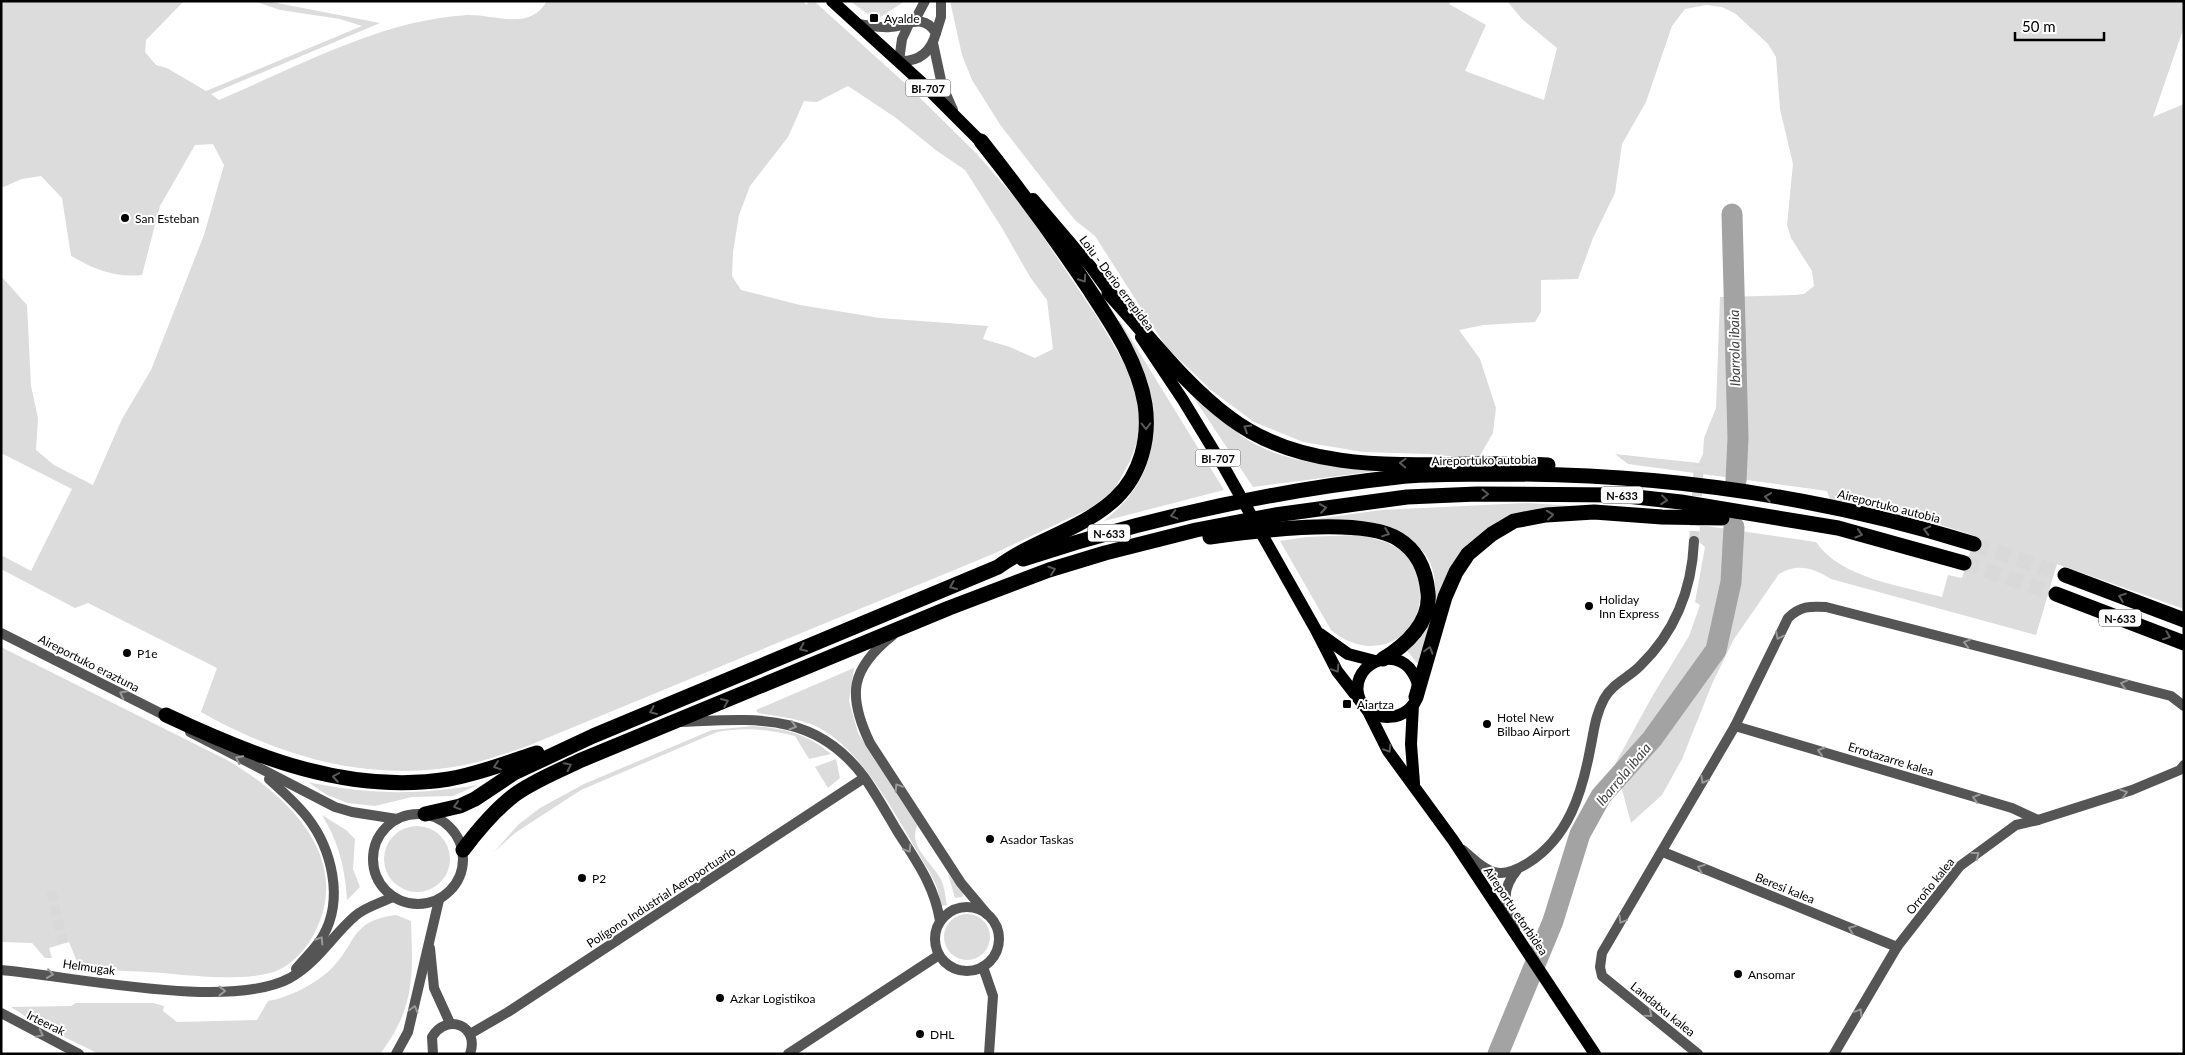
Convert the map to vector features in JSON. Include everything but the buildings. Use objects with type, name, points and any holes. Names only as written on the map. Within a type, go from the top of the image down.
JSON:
[{"type":"highway","points":[[425,814],[460,806],[475,799],[514,773],[593,736],[998,567],[1016,553],[1097,513],[1116,498],[1130,481],[1141,460],[1146,433],[1145,404],[1139,382],[1125,348],[1070,260],[981,141]]},
{"type":"highway","points":[[1109,293],[1205,398],[1232,419],[1282,445],[1339,461],[1411,464],[1521,463],[1584,468],[1644,478]]},
{"type":"highway","name":"Aireportuko autobia","points":[[998,567],[1104,534],[1221,505],[1400,477],[1560,474],[1644,478],[1820,505],[1931,531],[1974,544]]},
{"type":"highway","name":"N-633","points":[[904,627],[1007,587],[1105,553],[1235,528],[1275,515],[1407,496],[1477,494],[1618,495],[1681,502],[1838,528],[1964,563]]},
{"type":"highway","points":[[1415,701],[1445,597],[1456,572],[1468,554],[1492,534],[1514,521],[1546,515],[1594,512],[1662,517],[1702,516],[1838,528]]},
{"type":"highway","points":[[1235,528],[1348,527],[1377,530],[1398,538],[1412,550],[1422,564],[1427,579],[1427,606],[1424,620],[1398,650],[1379,660]]},
{"type":"highway","name":"N-633","points":[[2065,575],[2184,620]]},
{"type":"highway","name":"N-633","points":[[2056,594],[2184,643]]},
{"type":"highway","points":[[462,850],[495,812],[530,785],[579,761],[904,627]]},
{"type":"highway","points":[[166,715],[290,766],[336,777],[376,782],[413,782],[457,777],[593,736]]},
{"type":"main road","name":"Loiu - Derio errepidea","points":[[832,1],[899,61],[981,141],[1034,200],[1109,293],[1183,400],[1316,630]]},
{"type":"main road","name":"BI-707","points":[[1316,630],[1348,654],[1379,660],[1400,661],[1413,672],[1417,680],[1411,744],[1414,783]]},
{"type":"main road","name":"BI-707","points":[[1316,630],[1336,670],[1365,708]]},
{"type":"main road","name":"BI-707","points":[[1379,660],[1368,666],[1359,680],[1357,688],[1365,708],[1388,751],[1414,783]]},
{"type":"main road","points":[[1365,708],[1383,718],[1392,718],[1400,716],[1415,701]]},
{"type":"main road","name":"Aireportu etorbidea","points":[[1414,783],[1595,1054]]},
{"type":"street","points":[[925,1],[902,39],[899,61],[909,62],[920,58],[934,38],[941,17],[941,1]]},
{"type":"street","points":[[858,24],[890,27],[924,21],[932,26],[942,85],[955,116]]},
{"type":"street","points":[[1453,840],[1488,871],[1502,874],[1518,869],[1533,860],[1554,841],[1582,790],[1594,720],[1605,697],[1617,683],[1638,668],[1660,646],[1676,619],[1687,592],[1694,541]]},
{"type":"street","points":[[1664,852],[1735,726],[1788,618],[1803,607],[1826,607],[2171,696],[2184,706]]},
{"type":"street","points":[[904,627],[873,651],[861,670],[855,690],[855,707],[870,743],[961,883],[987,914],[998,931],[999,942],[994,956],[983,967],[974,970],[954,968],[939,955],[935,938],[940,922],[950,912],[964,907],[987,914]]},
{"type":"street","name":"Aireportuko eraztuna","points":[[1,633],[166,715],[201,739],[259,770]]},
{"type":"street","points":[[675,723],[770,720],[797,727],[834,745],[864,778],[932,886],[940,922]]},
{"type":"street","name":"Errotazarre kalea","points":[[1735,726],[2012,808],[2038,820]]},
{"type":"street","name":"Orroño kalea","points":[[1834,1054],[1897,947],[1960,866],[2016,825],[2038,820],[2156,781],[2180,770],[2184,766]]},
{"type":"street","points":[[259,770],[334,807],[352,812],[398,819]]},
{"type":"street","points":[[259,770],[302,811],[319,834],[328,856],[334,886],[331,916],[323,935],[290,978]]},
{"type":"street","name":"Polígono Industrial Aeroportuario","points":[[470,1034],[508,1012],[864,778]]},
{"type":"street","points":[[425,814],[436,817],[453,830],[462,850],[464,862],[459,879],[448,893],[439,900],[423,905],[407,904],[393,897],[377,880],[372,856],[380,834],[406,815],[425,814]]},
{"type":"street","name":"Beresi kalea","points":[[1664,852],[1897,947]]},
{"type":"street","name":"Landatxu kalea","points":[[1664,852],[1602,954],[1600,967],[1602,976],[1611,984],[1698,1054]]},
{"type":"street","points":[[1518,869],[1508,884],[1504,896],[1520,943]]},
{"type":"street","name":"Helmugak","points":[[1,970],[39,973],[85,981],[174,989],[257,989],[290,978],[320,956],[356,915],[393,897]]},
{"type":"street","points":[[396,1054],[408,1032],[418,996],[430,934],[439,900]]},
{"type":"street","points":[[430,934],[434,988],[450,1023]]},
{"type":"street","points":[[788,1054],[939,955]]},
{"type":"street","points":[[983,967],[993,996],[989,1054]]},
{"type":"street","name":"Irteerak","points":[[1,1013],[80,1054]]},
{"type":"street","points":[[433,1054],[432,1037],[442,1026],[450,1023],[465,1028],[470,1034],[472,1040],[470,1054]]},
{"type":"shaded area","points":[[1,1],[184,1],[146,40],[145,52],[156,65],[167,68],[206,91],[362,26],[340,19],[280,10],[254,1],[267,1],[380,23],[211,94],[219,100],[371,35],[435,19],[478,15],[521,19],[531,16],[540,10],[547,1],[802,1],[807,5],[808,1],[814,1],[908,86],[976,153],[1023,207],[1097,317],[1131,375],[1139,403],[1139,437],[1130,461],[1114,490],[1091,508],[993,554],[530,745],[473,763],[420,770],[354,767],[322,761],[261,741],[201,712],[217,668],[88,603],[75,608],[1,569],[1,555],[31,571],[72,489],[1,453],[1,276],[27,305],[31,386],[38,418],[36,450],[54,465],[93,485],[122,419],[151,370],[204,235],[224,165],[213,144],[195,145],[160,206],[142,275],[132,276],[105,272],[71,256],[62,198],[41,176],[22,179],[1,188]],"holes":[[[848,86],[896,118],[937,151],[965,170],[1002,228],[1030,277],[1047,300],[1053,349],[1035,358],[1010,347],[983,339],[988,326],[880,318],[800,305],[741,290],[732,276],[733,252],[739,215],[750,186],[788,137],[804,101],[817,102]]]},
{"type":"shaded area","points":[[850,1],[905,1],[876,20]]},
{"type":"shaded area","points":[[950,1],[1451,1],[1449,4],[1486,25],[1465,71],[1544,100],[1557,48],[1522,19],[1507,1],[2184,1],[2184,27],[2153,117],[2184,104],[2184,609],[2057,564],[2036,635],[1831,579],[1805,568],[1786,571],[1779,574],[1734,639],[1712,684],[1682,759],[1662,795],[1631,823],[1615,764],[1653,695],[1689,636],[1700,605],[1695,602],[1705,547],[1699,542],[1700,525],[1816,542],[1840,564],[1856,572],[1873,579],[1942,597],[1948,575],[1962,578],[1975,536],[1935,523],[1830,500],[1827,491],[1628,464],[1615,454],[1699,463],[1703,454],[1704,438],[1716,408],[1720,297],[1804,294],[1814,286],[1812,271],[1791,238],[1787,225],[1793,164],[1780,109],[1776,57],[1768,44],[1736,14],[1722,7],[1706,5],[1685,9],[1672,26],[1646,102],[1622,144],[1615,193],[1593,238],[1578,279],[1541,280],[1541,312],[1535,322],[1484,325],[1459,330],[1480,359],[1496,408],[1493,433],[1478,459],[1428,454],[1363,452],[1303,442],[1254,422],[1211,390],[1166,347],[1095,236],[1076,221],[1001,126],[972,80],[962,55]]},
{"type":"shaded area","points":[[1120,321],[1224,490],[1104,521],[1116,511],[1134,490],[1146,467],[1152,441],[1153,403],[1142,371],[1117,322]]},
{"type":"shaded area","points":[[1184,383],[1236,431],[1269,451],[1321,464],[1392,469],[1253,487]]},
{"type":"shaded area","points":[[1527,503],[1575,506],[1528,512],[1464,550],[1419,665],[1407,651],[1418,638],[1426,623],[1432,608],[1435,592],[1434,576],[1430,562],[1420,548],[1396,530],[1378,524],[1324,520],[1302,521],[1381,510]]},
{"type":"shaded area","points":[[1355,535],[1378,539],[1399,549],[1405,554],[1416,573],[1420,594],[1418,612],[1410,627],[1398,638],[1383,644],[1366,646],[1349,641],[1331,630],[1280,541],[1306,537]]},
{"type":"shaded area","points":[[1,647],[227,760],[272,792],[292,811],[308,832],[320,855],[326,880],[324,906],[314,934],[296,958],[277,971],[270,973],[245,977],[203,976],[80,969],[69,942],[49,948],[52,958],[45,958],[32,943],[1,942]]},
{"type":"shaded area","points":[[854,668],[849,701],[858,733],[918,824],[915,832],[917,846],[942,881],[947,905],[941,906],[937,887],[929,871],[879,788],[847,749],[830,734],[811,724],[758,713],[756,710]]},
{"type":"shaded area","points":[[753,726],[775,728],[795,733],[813,741],[831,754],[809,759],[795,736],[775,732],[746,729],[717,732],[581,790],[515,833],[494,852],[519,824],[540,808],[584,784],[712,730]]},
{"type":"shaded area","points":[[836,759],[840,778],[828,788],[815,767]]},
{"type":"shaded area","points":[[308,782],[352,789],[393,792],[434,791],[478,785],[453,796],[412,797],[375,806],[348,803],[327,795]]},
{"type":"shaded area","points":[[322,815],[346,830],[355,839],[353,869],[360,887],[347,900],[345,877],[340,856],[333,836]]},
{"type":"shaded area","points":[[417,826],[430,829],[440,836],[447,846],[450,859],[447,872],[440,882],[430,889],[417,892],[404,889],[394,882],[387,872],[384,859],[387,846],[394,836],[404,829]]},
{"type":"shaded area","points":[[948,874],[964,894],[962,897],[955,898]]},
{"type":"shaded area","points":[[967,914],[980,918],[986,924],[990,937],[986,950],[980,956],[967,960],[954,956],[948,950],[944,937],[948,924],[954,918]]},
{"type":"shaded area","points":[[396,915],[411,921],[411,975],[406,1006],[400,1022],[380,1054],[99,1054],[34,1022],[11,1007],[71,1006],[76,1003],[153,1003],[164,1006],[163,1011],[177,1022],[257,1020],[268,1001],[301,990],[330,970],[362,928],[370,922]]},
{"type":"waterway","name":"Ibarrola ibaia","points":[[1732,214],[1738,438],[1736,481]]},
{"type":"waterway","name":"Ibarrola ibaia","points":[[1498,1054],[1553,921],[1580,834],[1601,796],[1652,739],[1716,650],[1731,582],[1734,527]]},
{"type":"tunnel","points":[[1694,541],[1699,464]]},
{"type":"tunnel","points":[[1974,544],[2065,575]]},
{"type":"tunnel","points":[[1964,563],[2056,594]]},
{"type":"tunnel","points":[[51,891],[63,943]]},
{"type":"place","name":"Ayalde","points":[[874,18]]},
{"type":"place","name":"San Esteban","points":[[125,218]]},
{"type":"place","name":"Holiday Inn Express","points":[[1589,606]]},
{"type":"place","name":"P1e","points":[[127,653]]},
{"type":"place","name":"Aiartza","points":[[1347,704]]},
{"type":"place","name":"Hotel New Bilbao Airport","points":[[1487,724]]},
{"type":"place","name":"Asador Taskas","points":[[990,839]]},
{"type":"place","name":"P2","points":[[582,878]]},
{"type":"place","name":"Ansomar","points":[[1738,974]]},
{"type":"place","name":"Azkar Logistikoa","points":[[720,998]]},
{"type":"place","name":"DHL","points":[[920,1034]]}]
